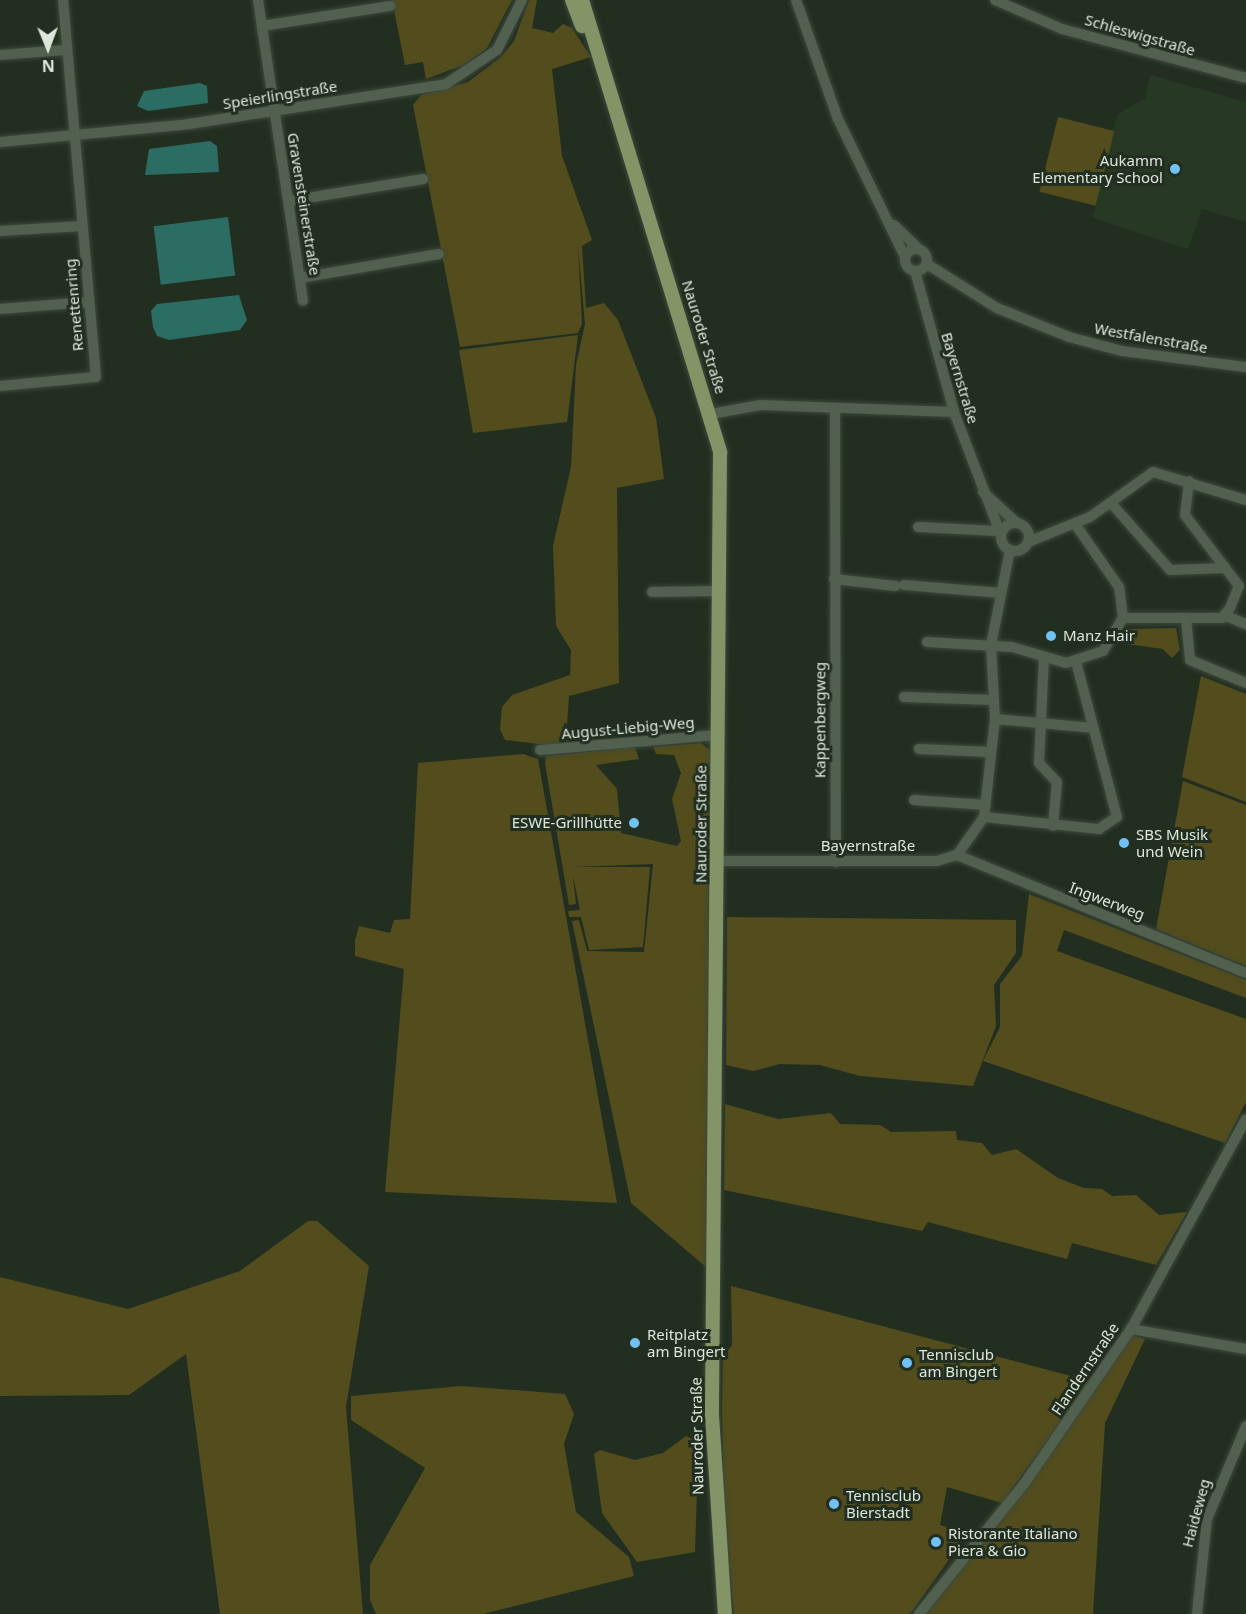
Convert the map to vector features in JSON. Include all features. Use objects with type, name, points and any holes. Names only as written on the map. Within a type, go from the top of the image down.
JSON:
[{"type":"main road","name":"Nauroder Straße","points":[[572,0],[597,51]]},
{"type":"main road","name":"Nauroder Straße","points":[[582,0],[711,414],[721,466],[718,591],[718,861],[712,1438],[725,1614]]},
{"type":"street","name":"Renettenring","points":[[0,386],[96,377],[63,0]]},
{"type":"street","name":"Gravensteinerstraße","points":[[258,0],[303,301]]},
{"type":"street","name":"Speierlingstraße","points":[[0,142],[274,111],[455,81],[497,50],[522,0]]},
{"type":"street","points":[[796,0],[838,119],[891,222],[905,257],[915,271],[927,264],[919,249],[891,222]]},
{"type":"street","name":"Schleswigstraße","points":[[1002,2],[1137,52],[1246,78]]},
{"type":"street","points":[[262,26],[390,6]]},
{"type":"street","points":[[0,55],[67,50]]},
{"type":"street","points":[[289,201],[423,179]]},
{"type":"street","points":[[0,231],[82,226]]},
{"type":"street","points":[[905,257],[919,249]]},
{"type":"street","points":[[300,278],[439,254]]},
{"type":"street","name":"Westfalenstraße","points":[[927,264],[997,308],[1069,337],[1130,352],[1246,367]]},
{"type":"street","name":"Bayernstraße","points":[[915,271],[954,412],[999,533],[1010,550]]},
{"type":"street","points":[[0,309],[88,302]]},
{"type":"street","points":[[711,414],[760,405],[954,412]]},
{"type":"street","name":"Kappenbergweg","points":[[835,409],[836,862]]},
{"type":"street","points":[[957,855],[984,817],[995,719],[991,645],[1010,550],[1075,524],[1111,503],[1153,471],[1246,500]]},
{"type":"street","points":[[1189,481],[1185,515],[1224,568],[1242,586],[1226,616]]},
{"type":"street","name":"Bayernstraße","points":[[983,492],[1027,530],[1028,542]]},
{"type":"street","points":[[1111,503],[1170,570],[1224,568]]},
{"type":"street","points":[[918,527],[999,533],[1017,523]]},
{"type":"street","points":[[927,642],[991,645],[1076,663],[1110,644],[1123,618],[1119,587],[1075,524]]},
{"type":"street","points":[[834,579],[1001,593]]},
{"type":"street","points":[[652,592],[718,591]]},
{"type":"street","points":[[1123,618],[1226,616],[1246,624]]},
{"type":"street","points":[[1186,618],[1191,660],[1246,683]]},
{"type":"street","points":[[1044,657],[1043,723],[1039,763],[1057,782],[1053,826]]},
{"type":"street","points":[[984,817],[1099,829],[1117,817],[1076,663]]},
{"type":"street","points":[[904,697],[993,700]]},
{"type":"street","points":[[995,719],[1093,728]]},
{"type":"street","name":"August-Liebig-Weg","points":[[540,750],[718,735]]},
{"type":"street","points":[[919,749],[990,752]]},
{"type":"street","points":[[914,800],[986,805]]},
{"type":"street","name":"Bayernstraße","points":[[718,861],[937,861],[957,855]]},
{"type":"street","name":"Ingwerweg","points":[[957,855],[1246,973]]},
{"type":"street","name":"Flandernstraße","points":[[919,1614],[1024,1484],[1131,1329],[1246,1119]]},
{"type":"street","points":[[1131,1329],[1246,1349]]},
{"type":"street","name":"Haideweg","points":[[1197,1614],[1207,1519],[1246,1426]]},
{"type":"shaded area","points":[[392,0],[512,0],[487,48],[464,65],[426,79],[423,62],[405,65]]},
{"type":"shaded area","points":[[529,0],[537,0],[532,28],[553,33],[563,24],[572,28],[591,57],[552,69],[562,156],[592,240],[582,246],[586,308],[604,303],[618,320],[656,418],[664,479],[617,488],[619,683],[569,696],[566,739],[555,746],[505,740],[500,729],[502,707],[512,695],[570,675],[571,650],[556,626],[553,546],[571,467],[576,365],[585,324],[578,245],[582,324],[578,333],[460,347],[413,105],[421,95],[468,82],[501,57],[514,41]]},
{"type":"shaded area","name":"Aukamm Elementary School","points":[[1150,75],[1246,102],[1246,222],[1202,209],[1188,249],[1093,218],[1117,115],[1145,98]]},
{"type":"shaded area","points":[[1058,117],[1114,131],[1096,206],[1039,192]]},
{"type":"shaded area","points":[[578,335],[567,422],[473,433],[459,350]]},
{"type":"shaded area","points":[[1176,628],[1180,650],[1172,658],[1163,649],[1127,644],[1128,629]]},
{"type":"shaded area","points":[[1201,676],[1246,694],[1246,802],[1182,777]]},
{"type":"shaded area","points":[[701,743],[710,750],[712,851],[706,1267],[631,1203],[572,921],[579,920],[587,951],[644,952],[653,864],[572,867],[650,867],[643,947],[589,950],[581,917],[569,917],[568,911],[580,910],[573,876],[576,904],[569,905],[545,763],[546,756],[635,747],[639,759],[596,765],[617,789],[621,833],[677,846],[681,841],[672,799],[681,773],[674,755],[656,754],[653,747]]},
{"type":"shaded area","points":[[523,754],[538,759],[617,1203],[385,1192],[404,969],[355,956],[355,940],[359,926],[390,933],[394,920],[410,919],[418,763]]},
{"type":"shaded area","points":[[1183,781],[1246,805],[1246,966],[1156,929]]},
{"type":"shaded area","points":[[1029,894],[1246,980],[1246,998],[1064,930],[1057,951],[1246,1019],[1246,1102],[1225,1143],[983,1061],[1000,1027],[1000,984],[1022,956]]},
{"type":"shaded area","points":[[727,917],[1016,920],[1016,953],[994,985],[996,1026],[973,1086],[860,1076],[820,1065],[780,1064],[753,1071],[726,1065]]},
{"type":"shaded area","points":[[725,1104],[778,1119],[831,1113],[840,1124],[880,1125],[891,1132],[956,1131],[957,1140],[982,1143],[992,1155],[1016,1149],[1058,1178],[1084,1188],[1102,1189],[1112,1196],[1136,1195],[1159,1215],[1187,1212],[1156,1265],[1072,1243],[1067,1259],[928,1222],[922,1231],[724,1190]]},
{"type":"shaded area","points":[[308,1221],[317,1221],[369,1266],[346,1407],[363,1614],[220,1614],[186,1354],[129,1395],[0,1396],[0,1277],[128,1309],[240,1271]]},
{"type":"shaded area","points":[[731,1286],[1090,1381],[1002,1503],[947,1487],[940,1525],[954,1529],[952,1536],[963,1540],[910,1614],[734,1614],[724,1517],[722,1409],[723,1357],[732,1345]]},
{"type":"shaded area","points":[[1132,1335],[1145,1339],[1105,1423],[1093,1614],[924,1614]]},
{"type":"shaded area","points":[[461,1386],[565,1394],[574,1414],[564,1444],[576,1512],[629,1557],[634,1576],[483,1614],[376,1614],[370,1600],[370,1565],[425,1468],[351,1420],[351,1396]]},
{"type":"shaded area","points":[[686,1436],[694,1440],[698,1461],[695,1552],[637,1562],[602,1513],[594,1454],[600,1450],[635,1460],[663,1453]]},
{"type":"water","points":[[200,83],[207,86],[208,103],[148,111],[137,106],[144,91]]},
{"type":"water","points":[[210,141],[217,146],[219,172],[145,175],[149,149]]},
{"type":"water","points":[[228,217],[235,276],[161,285],[154,226]]},
{"type":"water","points":[[239,295],[247,320],[240,330],[169,340],[157,336],[153,327],[151,311],[157,304]]},
{"type":"place","name":"Aukamm Elementary School","points":[[1175,169]]},
{"type":"place","name":"Manz Hair","points":[[1051,636]]},
{"type":"place","name":"ESWE-Grillhütte","points":[[634,823]]},
{"type":"place","name":"SBS Musik und Wein","points":[[1124,843]]},
{"type":"place","name":"Reitplatz am Bingert","points":[[635,1343]]},
{"type":"place","name":"Tennisclub am Bingert","points":[[907,1363]]},
{"type":"place","name":"Tennisclub Bierstadt","points":[[834,1504]]},
{"type":"place","name":"Ristorante Italiano Piera & Gio","points":[[936,1542]]}]
